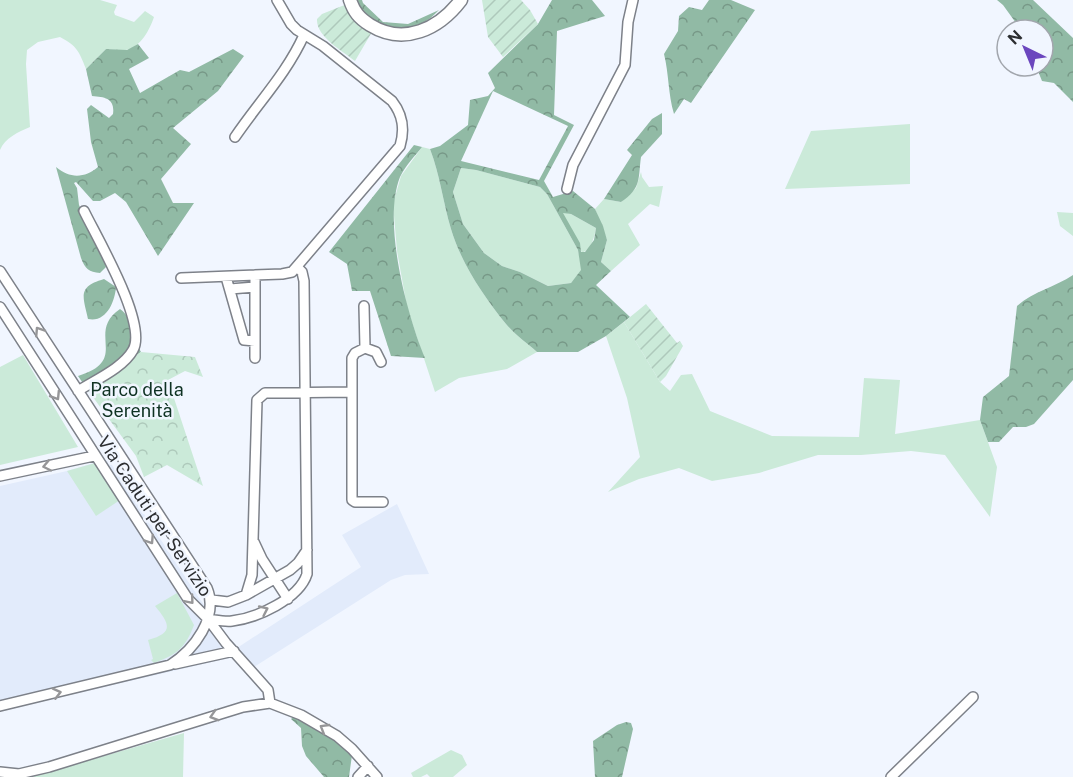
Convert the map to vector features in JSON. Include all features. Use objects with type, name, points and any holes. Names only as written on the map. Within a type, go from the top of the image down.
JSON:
[{"type":"street","points":[[181,278],[292,272],[298,268],[400,146],[403,129],[399,109],[387,96],[291,24],[277,0]]},
{"type":"street","points":[[350,0],[358,17],[375,28],[399,36],[427,29],[443,19],[461,0]]},
{"type":"street","points":[[567,189],[573,165],[625,65],[628,22],[633,0]]},
{"type":"street","points":[[235,137],[257,104],[294,57],[304,35]]},
{"type":"street","points":[[78,391],[117,366],[130,354],[135,348],[137,335],[130,307],[84,211]]},
{"type":"street","name":"Via Caduti per Servizio","points":[[0,307],[188,599],[208,619],[230,622],[248,618],[288,599],[304,580],[307,566],[303,281],[302,272],[298,268]]},
{"type":"street","name":"Via Caduti per Servizio","points":[[0,271],[207,588],[212,600],[208,619]]},
{"type":"street","points":[[255,275],[255,358]]},
{"type":"street","points":[[226,276],[244,340],[255,340]]},
{"type":"street","points":[[230,289],[255,287]]},
{"type":"street","points":[[364,306],[365,348]]},
{"type":"street","points":[[381,362],[376,352],[365,348],[352,358],[352,500],[355,502],[383,502]]},
{"type":"street","points":[[246,595],[252,575],[257,400],[265,393],[351,392]]},
{"type":"street","points":[[0,476],[94,456]]},
{"type":"street","points":[[253,540],[274,579],[288,599]]},
{"type":"street","name":"Via Caduti per Servizio","points":[[212,600],[228,602],[246,595],[298,563],[307,550]]},
{"type":"street","points":[[170,666],[188,651],[208,619],[268,690],[270,703]]},
{"type":"street","points":[[0,706],[236,652]]},
{"type":"street","points":[[891,777],[973,697]]},
{"type":"street","points":[[0,772],[19,774],[49,767],[243,707],[270,703],[301,715],[337,736],[377,777]]},
{"type":"street","points":[[358,777],[368,766]]},
{"type":"shaded area","points":[[108,459],[199,598],[237,648],[361,567],[342,535],[397,504],[429,574],[405,575],[391,580],[254,667],[242,655],[0,711],[0,486]]},
{"type":"green space","points":[[0,0],[100,0],[117,5],[115,15],[134,22],[145,11],[154,17],[147,32],[136,45],[126,50],[106,49],[86,69],[77,50],[60,37],[38,42],[27,50],[30,127],[9,139],[0,150]]},
{"type":"green space","points":[[354,0],[362,0],[383,22],[408,24],[439,10],[428,20],[414,26],[394,28],[367,16]]},
{"type":"green space","points":[[482,0],[521,0],[538,24],[503,57],[488,37]]},
{"type":"green space","points":[[552,0],[592,0],[605,16],[557,31],[554,115],[574,125],[544,181],[553,197],[573,191],[595,209],[607,240],[601,262],[611,271],[596,285],[630,317],[606,336],[578,352],[537,352],[510,328],[490,303],[467,267],[455,242],[430,149],[440,146],[468,125],[470,100],[488,96],[495,88],[488,73],[538,24]],"holes":[[[493,91],[568,126],[539,180],[461,161]],[[461,168],[540,187],[547,194],[578,250],[581,270],[571,283],[548,286],[502,266],[484,253],[463,224],[453,192]],[[563,213],[571,214],[596,228],[594,240],[585,252],[581,252],[580,243]]]},
{"type":"green space","points":[[709,0],[731,0],[755,10],[691,103],[684,99],[674,114],[664,54],[678,31],[679,16],[689,7],[702,10]]},
{"type":"green space","points":[[997,0],[1033,0],[1052,18],[1012,18]]},
{"type":"green space","points":[[347,4],[357,21],[372,32],[355,61],[325,38],[317,19],[322,14]]},
{"type":"green space","points":[[1055,21],[1073,38],[1073,102],[1054,83],[1042,81],[1041,78],[1055,78]]},
{"type":"green space","points":[[138,44],[149,58],[129,69],[140,93],[180,70],[189,72],[233,49],[244,56],[218,91],[173,128],[191,144],[161,179],[173,203],[194,203],[158,256],[126,202],[115,193],[100,201],[93,201],[76,182],[74,183],[77,188],[79,205],[106,267],[100,273],[96,273],[84,265],[81,258],[56,167],[67,174],[77,176],[98,167],[91,142],[87,109],[91,105],[109,118],[113,114],[113,105],[101,97],[92,96],[86,69],[106,49],[127,50]]},
{"type":"green space","points":[[662,113],[662,134],[641,157],[638,182],[633,192],[621,202],[604,199],[632,155],[627,150],[652,119]]},
{"type":"green space","points":[[910,124],[910,184],[785,189],[811,131]]},
{"type":"green space","points":[[414,145],[422,147],[400,177],[395,196],[395,243],[404,294],[425,358],[391,356],[370,291],[352,291],[347,264],[329,252]]},
{"type":"green space","points":[[422,147],[430,149],[455,242],[467,267],[506,324],[537,352],[507,369],[459,378],[435,392],[407,307],[397,251],[393,204],[401,176]]},
{"type":"green space","points":[[461,168],[540,187],[547,194],[578,250],[582,270],[571,283],[548,286],[502,266],[484,253],[463,224],[453,192]]},
{"type":"green space","points":[[641,172],[649,187],[663,186],[659,207],[650,204],[628,224],[640,245],[611,271],[601,262],[607,240],[595,209],[604,199],[621,202],[636,188]]},
{"type":"green space","points":[[562,212],[571,214],[596,228],[590,246],[582,253]]},
{"type":"green space","points":[[1057,212],[1073,213],[1073,236],[1060,226]]},
{"type":"green space","points":[[1073,275],[1073,380],[1034,424],[1026,427],[1013,427],[999,442],[988,442],[980,420],[983,397],[1009,376],[1017,306]]},
{"type":"green space","points":[[104,279],[116,287],[114,299],[105,315],[88,319],[84,293],[89,285]]},
{"type":"green space","points":[[646,304],[677,343],[680,341],[683,346],[666,376],[660,382],[624,322]]},
{"type":"green space","points":[[120,309],[128,318],[141,352],[87,389],[78,376],[94,370],[102,362],[105,354],[106,327],[110,318]]},
{"type":"green space","points":[[624,322],[660,382],[670,391],[681,375],[692,374],[710,411],[772,436],[859,437],[864,378],[900,380],[895,434],[980,420],[997,467],[990,517],[945,455],[911,451],[861,455],[818,455],[759,473],[712,481],[679,468],[639,479],[608,492],[640,457],[627,398],[606,336]]},
{"type":"green space","name":"Parco della Serenità","points":[[141,352],[195,357],[203,377],[185,371],[168,380],[203,486],[167,465],[144,477],[136,456],[87,389]]},
{"type":"green space","points":[[23,355],[78,447],[0,465],[0,367]]},
{"type":"green space","points":[[95,463],[120,500],[96,516],[67,471]]},
{"type":"green space","points":[[177,593],[194,625],[179,650],[154,663],[151,660],[153,659],[148,640],[162,634],[167,627],[164,618],[155,606]]},
{"type":"green space","points":[[295,715],[339,741],[352,755],[349,777],[324,777],[306,756],[302,746],[301,728],[291,719]]},
{"type":"green space","points":[[631,723],[633,729],[622,777],[595,777],[593,741],[617,725]]},
{"type":"green space","points":[[184,733],[183,777],[31,777]]},
{"type":"green space","points":[[451,750],[462,755],[467,765],[453,777],[430,777],[427,774],[413,777],[411,773]]}]
